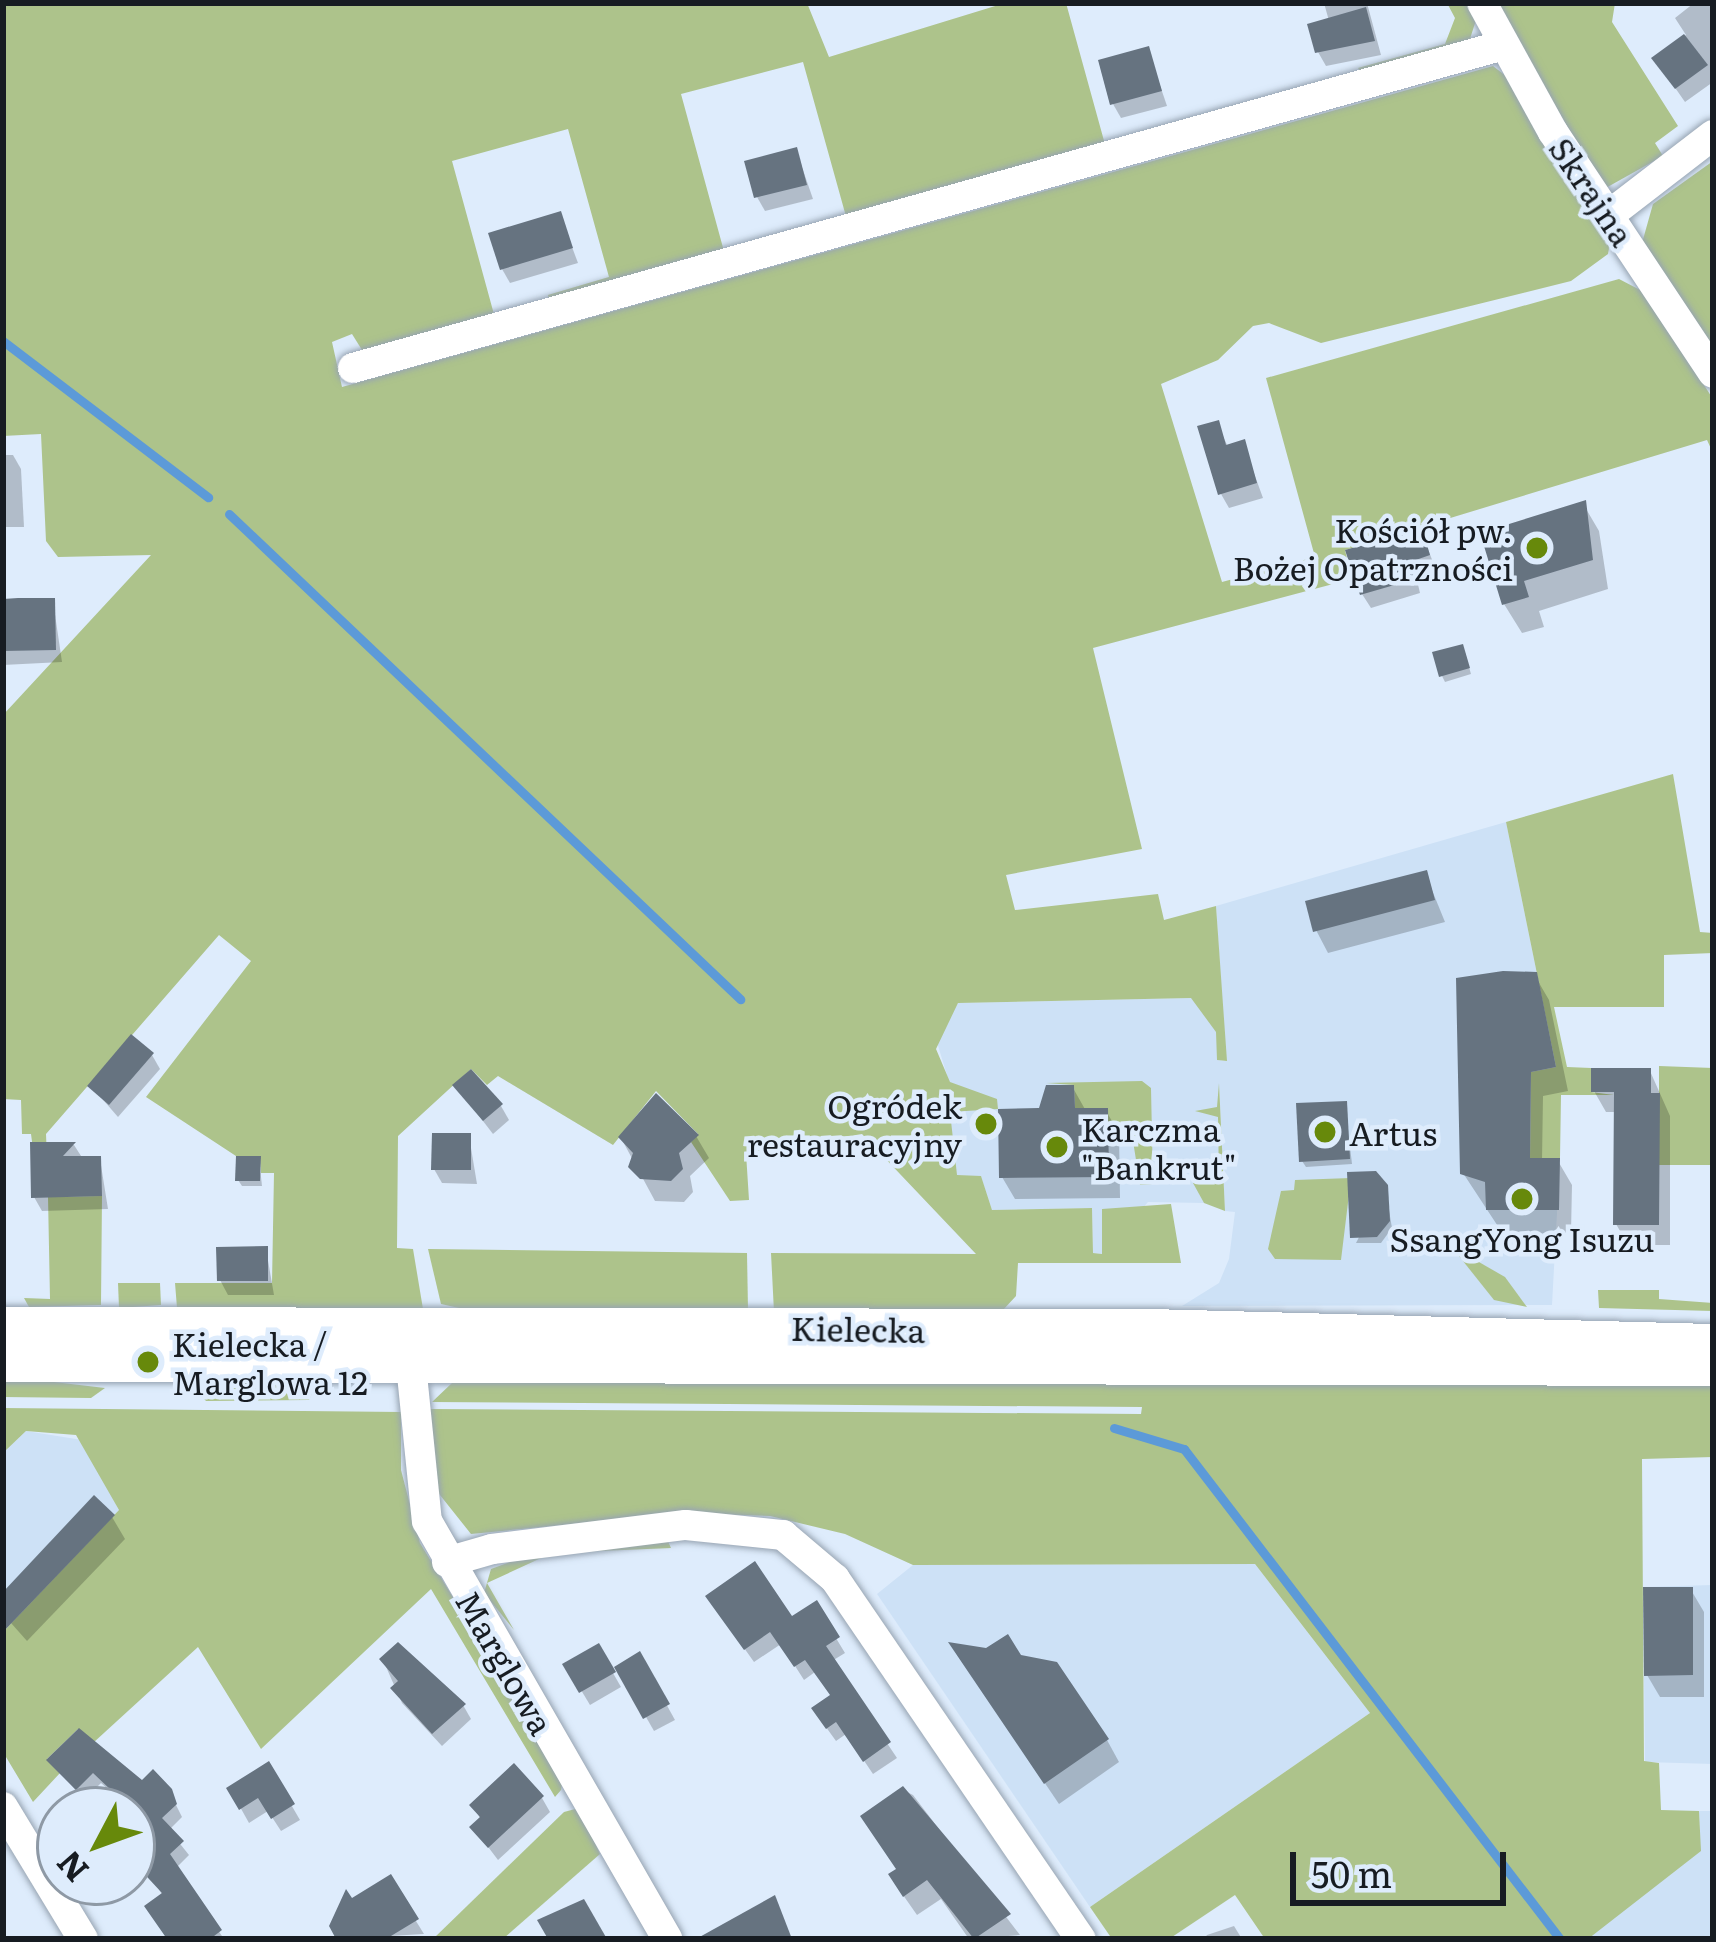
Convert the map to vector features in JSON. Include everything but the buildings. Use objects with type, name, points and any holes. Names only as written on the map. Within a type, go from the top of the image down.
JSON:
[{"type":"main road","name":"Kielecka","points":[[3,1360],[406,1345],[469,1325],[1572,1336],[1713,1346]]},
{"type":"main road","name":"Kielecka","points":[[3,1328],[406,1345],[1713,1365]]},
{"type":"street","name":"Skrajna","points":[[1482,3],[1609,215],[1713,373]]},
{"type":"street","points":[[353,368],[1504,45]]},
{"type":"street","points":[[1609,215],[1713,135]]},
{"type":"street","name":"Marglowa","points":[[406,1345],[422,1500],[447,1562],[667,1939]]},
{"type":"street","points":[[447,1562],[492,1549],[686,1525],[783,1535],[835,1579],[1081,1939]]},
{"type":"street","points":[[3,1807],[83,1939]]},
{"type":"shaded area","points":[[1506,822],[1556,1067],[1531,1073],[1530,1157],[1560,1158],[1552,1305],[1182,1306],[1219,1283],[1229,1259],[1235,1212],[1225,1211],[1219,1083],[1219,1183],[1194,1183],[1204,1203],[1148,1202],[1103,1254],[1093,1253],[1092,1208],[992,1210],[981,1177],[932,1174],[949,1082],[936,1039],[958,1003],[1192,998],[1217,1032],[1217,1060],[1226,1061],[1216,906]]},
{"type":"shaded area","points":[[26,1431],[82,1440],[119,1510],[3,1632],[3,1453]]},
{"type":"shaded area","points":[[1255,1564],[1370,1713],[1090,1907],[877,1594],[913,1565]]},
{"type":"shaded area","points":[[1713,1585],[1713,1764],[1645,1762],[1643,1587]]},
{"type":"shaded area","points":[[1699,1811],[1713,1811],[1713,1939],[1588,1938],[1700,1851]]},
{"type":"green space","points":[[3,3],[807,3],[829,57],[1005,3],[1066,3],[1106,148],[847,220],[803,62],[681,94],[725,255],[550,304],[548,295],[609,277],[568,129],[452,161],[495,318],[362,350],[352,334],[332,342],[342,387],[1493,66],[1511,80],[1610,243],[1608,254],[1571,281],[1321,343],[1269,323],[1253,326],[1218,360],[1161,384],[1222,582],[1315,557],[1266,378],[1619,279],[1644,292],[1713,399],[1713,453],[1707,440],[1345,550],[1352,579],[1093,648],[1142,849],[1006,875],[1015,910],[1158,894],[1164,920],[1216,906],[1227,1061],[1217,1060],[1216,1032],[1191,998],[958,1003],[936,1049],[950,1082],[997,1099],[998,1109],[950,1112],[957,1175],[981,1176],[992,1210],[1092,1208],[1093,1253],[1102,1254],[1102,1209],[1171,1204],[1181,1263],[1018,1263],[1016,1296],[1003,1310],[774,1312],[771,1253],[976,1254],[862,1134],[746,1153],[749,1200],[730,1201],[691,1142],[698,1134],[656,1091],[613,1145],[498,1076],[487,1085],[471,1069],[398,1136],[397,1248],[413,1249],[423,1309],[177,1308],[175,1283],[272,1283],[274,1173],[261,1173],[260,1156],[236,1156],[146,1097],[251,961],[219,935],[46,1134],[47,1158],[33,1149],[31,1134],[22,1134],[21,1100],[3,1099],[3,715],[151,555],[58,557],[46,541],[41,434],[3,436]]},
{"type":"green space","points":[[1447,3],[1471,3],[1477,17],[1469,42],[1363,75],[1358,68],[1445,44],[1455,18]]},
{"type":"green space","points":[[1495,3],[1615,3],[1612,22],[1678,126],[1655,143],[1663,156],[1604,189]]},
{"type":"green space","points":[[1713,161],[1713,349],[1642,243],[1653,204]]},
{"type":"green space","points":[[1673,774],[1700,932],[1713,933],[1713,953],[1664,955],[1664,1007],[1554,1007],[1567,1067],[1591,1068],[1591,1092],[1614,1095],[1561,1095],[1560,1158],[1530,1158],[1531,1072],[1556,1067],[1506,822]]},
{"type":"green space","points":[[1659,1066],[1713,1068],[1713,1165],[1659,1165]]},
{"type":"green space","points":[[1142,1081],[1151,1088],[1153,1184],[1140,1185],[1133,1141],[1108,1141],[1075,1108],[1074,1085],[1046,1083]]},
{"type":"green space","points":[[1219,1083],[1225,1211],[1204,1203],[1193,1183],[1219,1182],[1218,1117],[1195,1111],[1217,1107]]},
{"type":"green space","points":[[1351,1178],[1341,1260],[1275,1259],[1268,1249],[1281,1191],[1294,1190],[1295,1180]]},
{"type":"green space","points":[[102,1196],[101,1305],[29,1307],[24,1298],[50,1299],[48,1197]]},
{"type":"green space","points":[[1451,1246],[1505,1277],[1527,1307],[1494,1300]]},
{"type":"green space","points":[[428,1249],[747,1253],[748,1310],[468,1310],[441,1304]]},
{"type":"green space","points":[[118,1283],[160,1283],[161,1305],[119,1308]]},
{"type":"green space","points":[[1598,1290],[1659,1290],[1659,1299],[1713,1303],[1713,1311],[1599,1308]]},
{"type":"green space","points":[[3,1376],[105,1388],[91,1398],[3,1397]]},
{"type":"green space","points":[[319,1377],[309,1400],[206,1401],[194,1388]]},
{"type":"green space","points":[[1713,1382],[1713,1457],[1642,1459],[1644,1761],[1659,1763],[1661,1810],[1699,1811],[1701,1851],[1588,1939],[1265,1939],[1235,1895],[1169,1939],[1112,1939],[1090,1907],[1370,1713],[1255,1564],[913,1565],[845,1534],[770,1516],[684,1513],[471,1534],[432,1485],[429,1409],[1141,1414],[1142,1407],[432,1402],[452,1383]]},
{"type":"green space","points":[[3,1408],[401,1412],[401,1470],[420,1543],[563,1779],[561,1790],[555,1797],[431,1589],[261,1749],[198,1647],[93,1743],[78,1729],[47,1759],[60,1773],[48,1786],[36,1786],[33,1802],[3,1752],[3,1632],[119,1510],[76,1435],[26,1431],[3,1453]]},
{"type":"green space","points":[[666,1537],[671,1548],[552,1553],[487,1583],[514,1630],[484,1593],[491,1569],[542,1550]]},
{"type":"green space","points":[[579,1808],[600,1854],[503,1939],[433,1939],[564,1812]]},
{"type":"waterway","points":[[3,341],[208,497]]},
{"type":"waterway","points":[[229,514],[740,999]]},
{"type":"waterway","points":[[1114,1428],[1184,1449],[1560,1939]]},
{"type":"place","name":"Kościół pw. Bożej Opatrzności","points":[[1537,548]]},
{"type":"place","name":"Ogródek restauracyjny","points":[[986,1124]]},
{"type":"place","name":"Artus","points":[[1325,1132]]},
{"type":"place","name":"Karczma \"Bankrut\"","points":[[1057,1147]]},
{"type":"place","name":"SsangYong Isuzu","points":[[1522,1199]]},
{"type":"place","name":"Kielecka / Marglowa 12","points":[[148,1362]]}]
